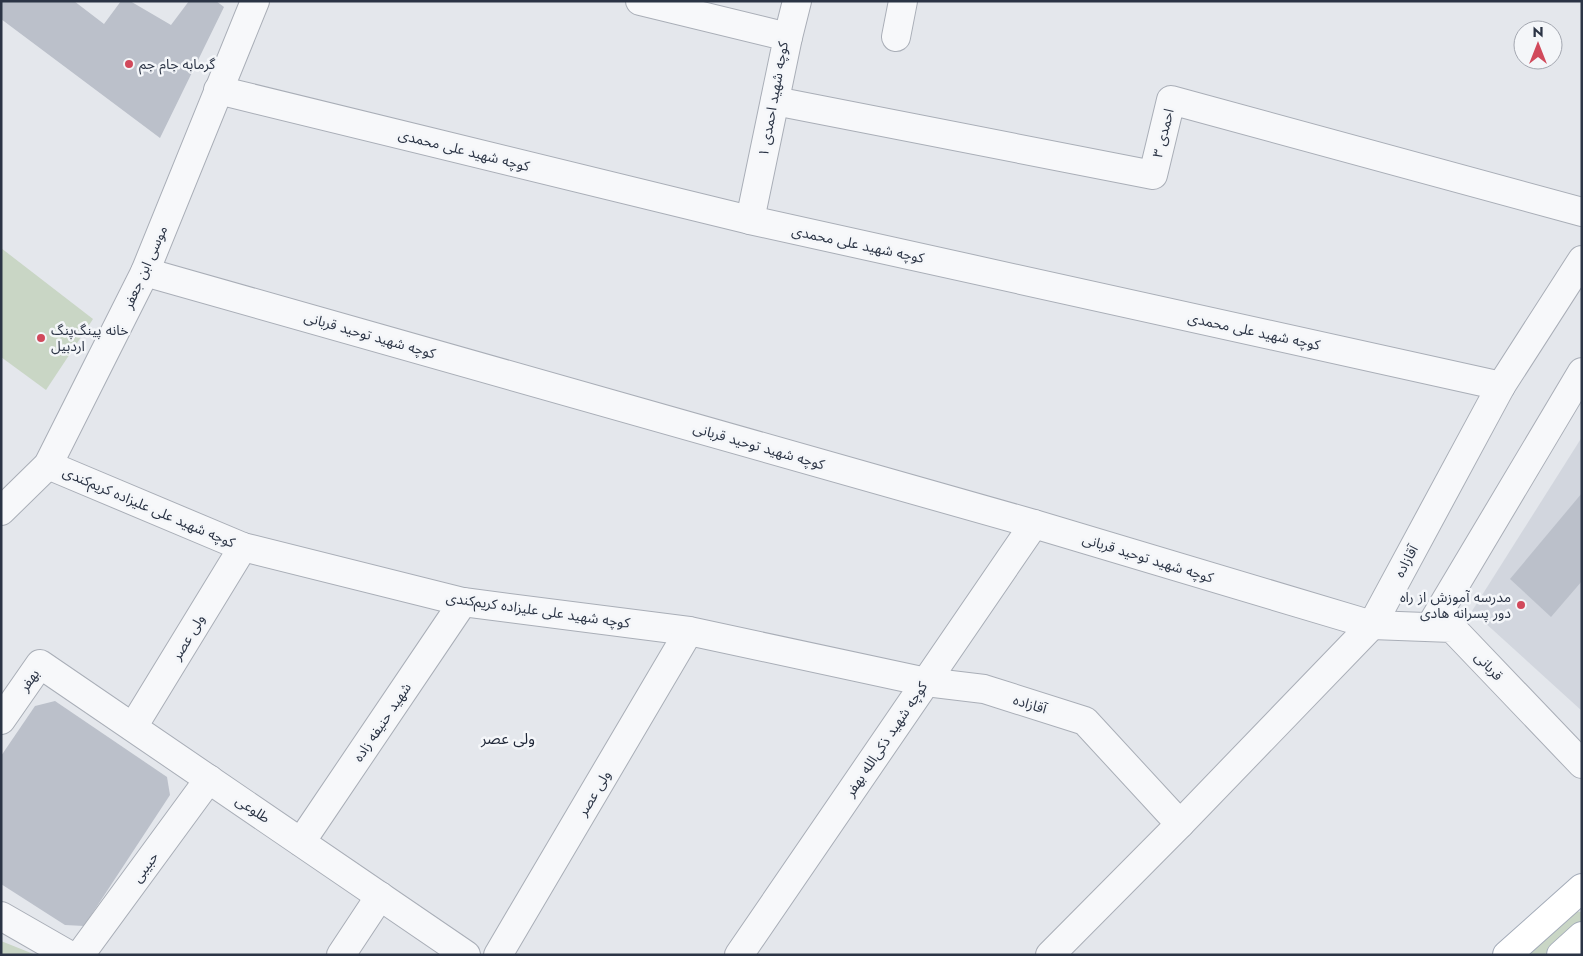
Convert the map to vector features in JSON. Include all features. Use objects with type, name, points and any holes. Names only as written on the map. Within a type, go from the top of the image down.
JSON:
[{"type":"main road","points":[[1507,955],[1582,888]]},
{"type":"main road","points":[[1561,955],[1582,936]]},
{"type":"street","name":"موسی ابن جعفر","points":[[1,512],[48,465],[146,272],[255,1]]},
{"type":"street","name":"کوچه شهید احمدی ۱","points":[[640,1],[788,37],[750,220]]},
{"type":"street","points":[[788,37],[797,1]]},
{"type":"street","points":[[896,37],[903,1]]},
{"type":"street","name":"کوچه شهید علی محمدی","points":[[218,90],[750,220],[1501,386]]},
{"type":"street","name":"احمدی ۳","points":[[775,101],[1153,175],[1171,100],[1582,212]]},
{"type":"street","name":"آقازاده","points":[[1050,955],[1180,824],[1372,625],[1501,386],[1582,260]]},
{"type":"street","name":"کوچه شهید توحید قربانی","points":[[146,272],[1034,524],[1372,625]]},
{"type":"street","points":[[1430,627],[1582,372]]},
{"type":"street","name":"کوچه شهید علی علیزاده کریم‌کندی","points":[[48,465],[243,547],[463,602],[689,631],[926,682]]},
{"type":"street","name":"کوچه شهید ذکی‌الله بهفر","points":[[739,955],[1034,524]]},
{"type":"street","name":"ولی عصر","points":[[133,727],[243,547]]},
{"type":"street","name":"شهید حنیفه زاده","points":[[301,842],[463,602]]},
{"type":"street","name":"قربانی","points":[[1372,625],[1452,628],[1582,764]]},
{"type":"street","name":"ولی عصر","points":[[498,955],[689,631]]},
{"type":"street","name":"طلوعی","points":[[40,664],[466,955]]},
{"type":"street","name":"بهفر","points":[[1,720],[40,664]]},
{"type":"street","name":"آقازاده","points":[[926,682],[984,689],[1085,721],[1180,824]]},
{"type":"street","name":"حبیبی","points":[[80,955],[209,779]]},
{"type":"street","points":[[340,955],[380,896]]},
{"type":"street","points":[[1,916],[70,955]]},
{"type":"shaded area","points":[[1582,437],[1582,711],[1472,611]]},
{"type":"green space","name":"خانه پینگ‌پنگ اردبیل","points":[[1,248],[93,319],[46,390],[1,357]]},
{"type":"green space","points":[[1574,911],[1582,912],[1582,922],[1544,955],[1524,955]]},
{"type":"green space","points":[[1,941],[36,955],[1,955]]},
{"type":"building","name":"گرمابه جام جم","points":[[1,1],[74,1],[104,24],[121,1],[130,1],[171,25],[189,1],[216,1],[224,7],[160,138],[1,19]]},
{"type":"building","points":[[1582,493],[1582,581],[1551,617],[1510,579]]},
{"type":"building","points":[[55,701],[167,777],[170,795],[84,926],[65,925],[1,884],[1,756],[35,706]]},
{"type":"place","name":"گرمابه جام جم","points":[[129,64]]},
{"type":"place","name":"خانه پینگ‌پنگ اردبیل","points":[[41,338]]},
{"type":"place","name":"مدرسه آموزش از راه دور پسرانه هادی","points":[[1521,605]]},
{"type":"district","name":"ولی عصر","points":[[508,739]]}]
